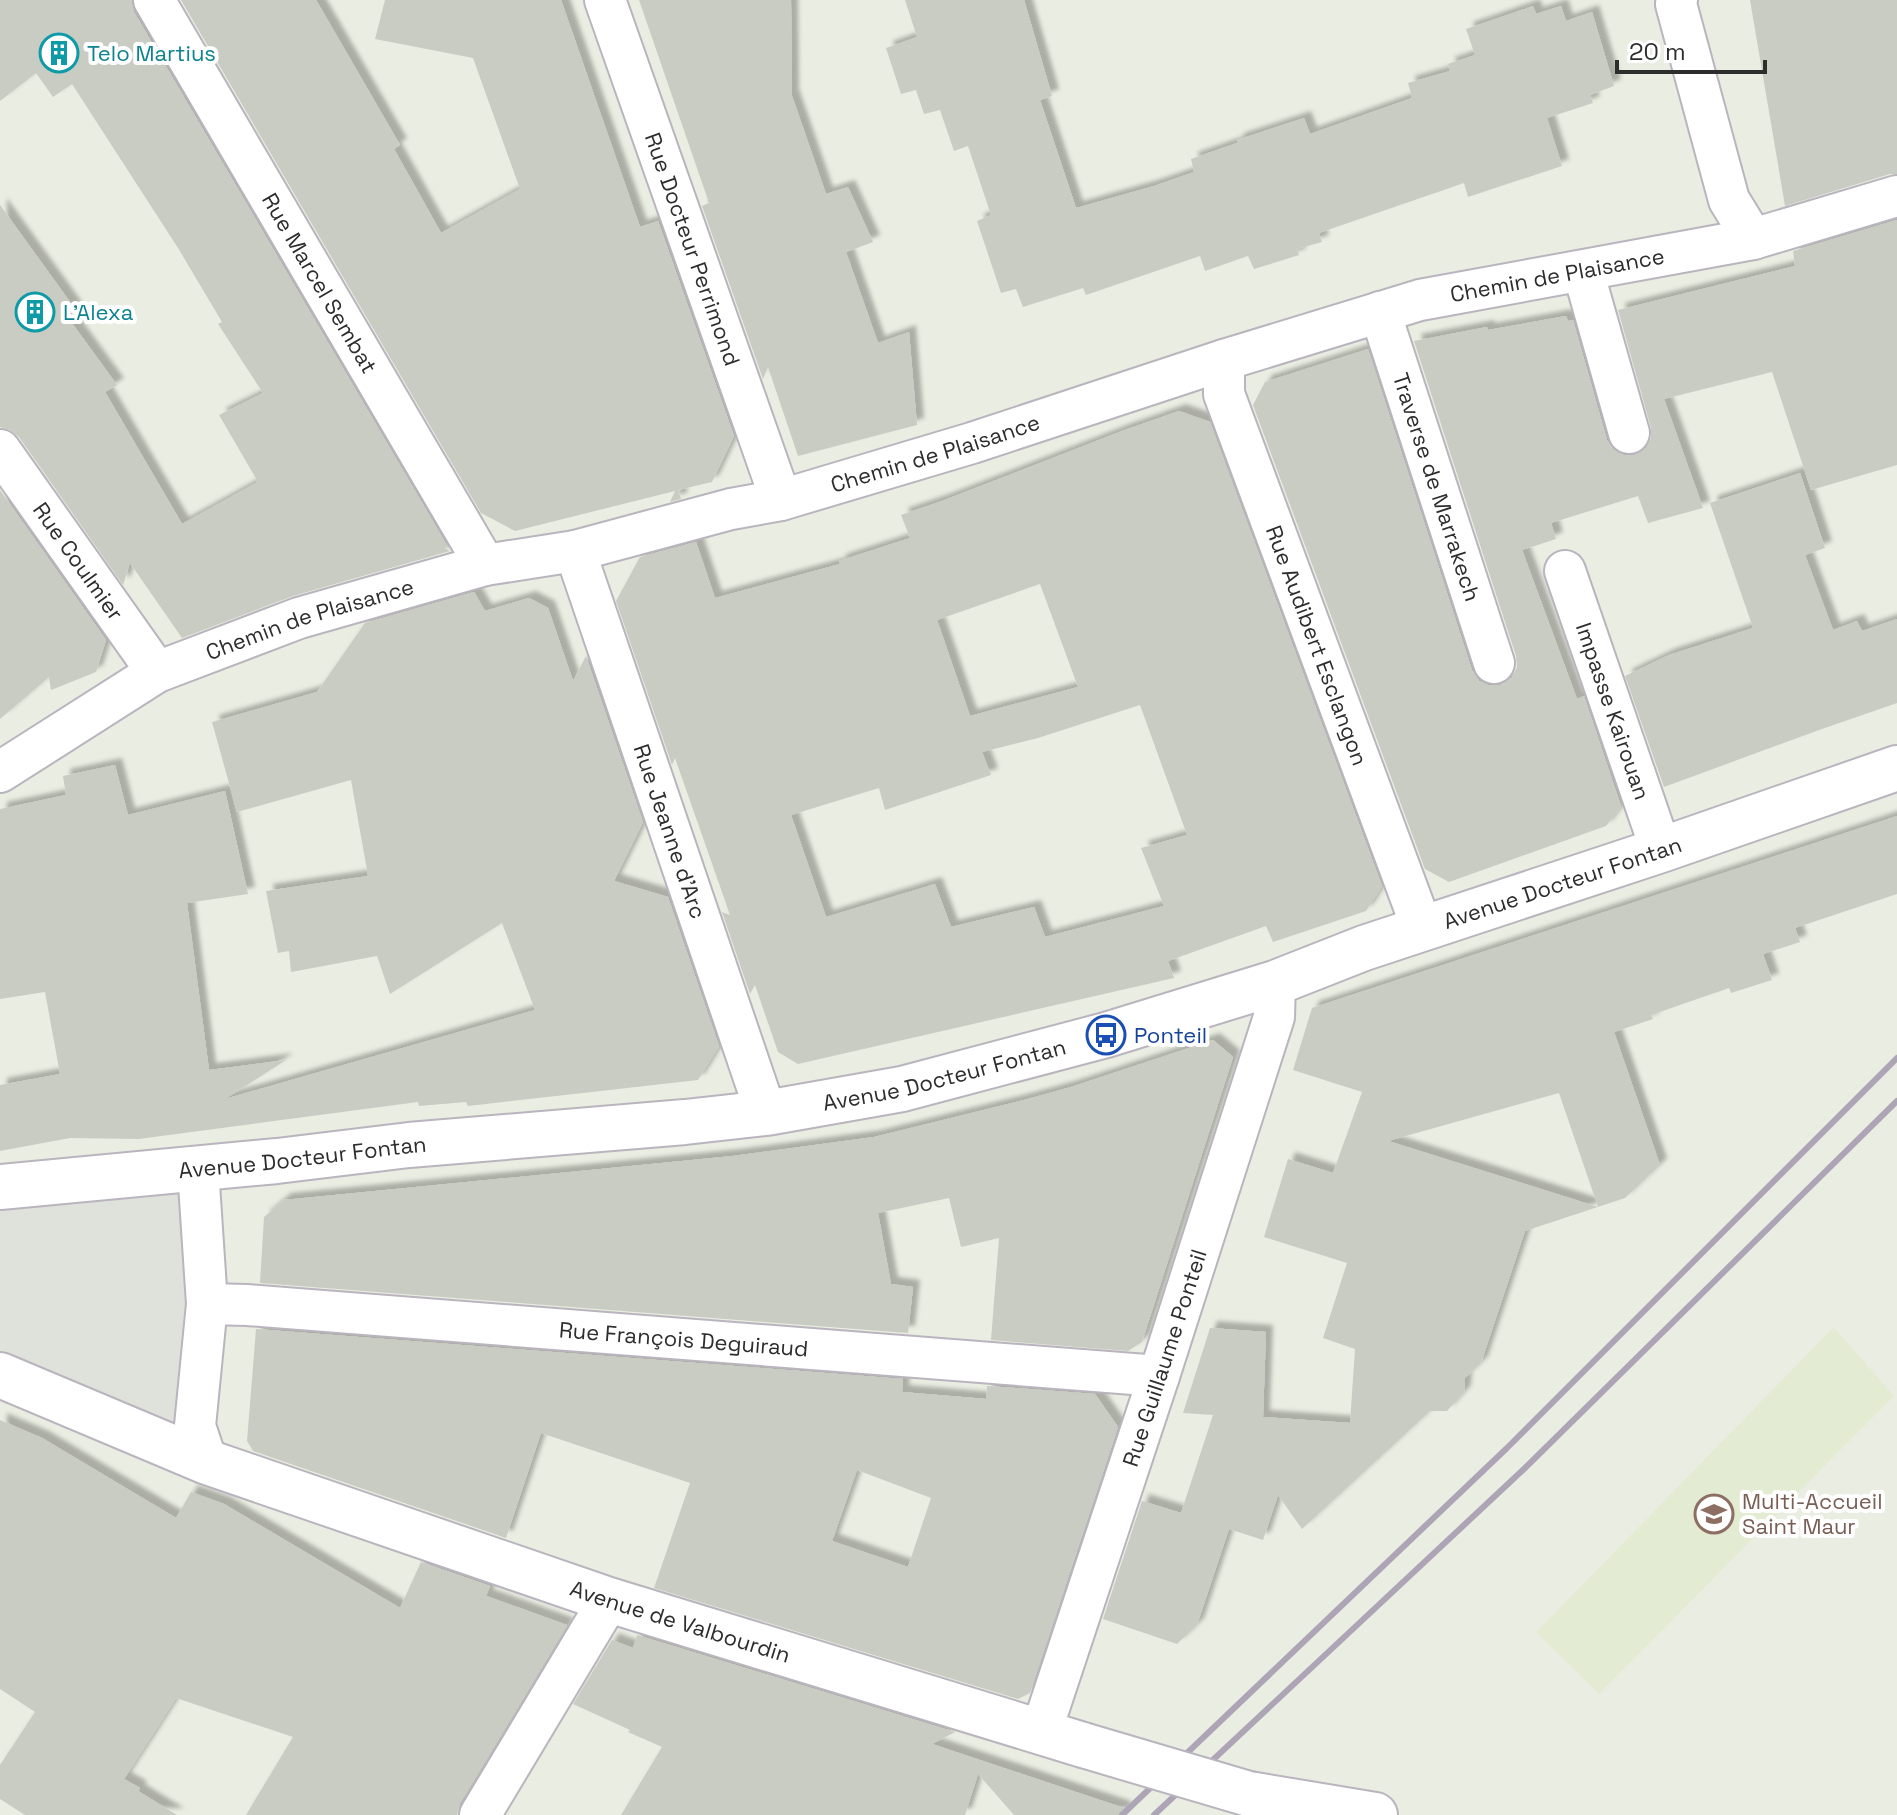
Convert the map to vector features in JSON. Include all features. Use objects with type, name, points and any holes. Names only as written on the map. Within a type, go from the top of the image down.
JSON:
[{"type":"main road","name":"Avenue Docteur Fontan","points":[[0,1187],[409,1145],[685,1122],[766,1113],[902,1089],[1106,1035],[1275,983],[1364,948],[1897,768]]},
{"type":"main road","name":"Avenue de Valbourdin","points":[[0,1375],[207,1462],[609,1600],[1083,1745],[1249,1802],[1375,1815]]},
{"type":"street","name":"Rue Marcel Sembat","points":[[154,0],[485,565]]},
{"type":"street","name":"Rue Docteur Perrimond","points":[[605,0],[781,500]]},
{"type":"street","points":[[1677,0],[1729,200],[1753,239]]},
{"type":"street","name":"Chemin de Plaisance","points":[[0,772],[157,672],[299,618],[485,565],[575,551],[731,509],[781,500],[972,443],[1224,360],[1420,300],[1753,239],[1897,196]]},
{"type":"street","points":[[1583,271],[1629,433]]},
{"type":"street","name":"Traverse de Marrakech","points":[[1380,312],[1494,663]]},
{"type":"street","name":"Rue Audibert Esclangon","points":[[1224,360],[1224,394],[1422,928]]},
{"type":"street","name":"Rue Coulmier","points":[[0,450],[157,672]]},
{"type":"street","name":"Rue Jeanne d'Arc","points":[[575,551],[766,1113]]},
{"type":"street","name":"Impasse Kairouan","points":[[1565,571],[1661,850]]},
{"type":"street","name":"Rue Guillaume Ponteil","points":[[1041,1732],[1274,1017],[1275,983]]},
{"type":"street","points":[[198,1169],[207,1304],[195,1426],[207,1462]]},
{"type":"street","name":"Rue François Deguiraud","points":[[207,1304],[1159,1376]]},
{"type":"street","points":[[480,1815],[609,1600]]},
{"type":"shaded area","points":[[198,1169],[207,1462],[0,1375],[0,1187]]},
{"type":"shaded area","name":"Multi-Accueil Saint Maur","points":[[1834,1327],[1894,1396],[1599,1694],[1536,1632]]},
{"type":"building","points":[[0,0],[131,0],[134,12],[448,547],[444,548],[450,551],[293,596],[182,638],[130,563],[123,585],[19,437],[0,427],[0,205],[75,309],[66,315],[117,385],[105,392],[182,524],[258,482],[219,415],[263,393],[218,324],[222,322],[178,248],[72,84],[53,97],[36,73],[0,101]]},
{"type":"building","points":[[181,0],[316,0],[400,145],[394,149],[441,233],[520,189],[473,58],[375,39],[385,0],[561,0],[640,227],[658,221],[734,436],[712,482],[678,490],[681,499],[670,502],[675,491],[515,531],[481,513]]},
{"type":"building","points":[[639,0],[791,0],[792,96],[826,194],[848,187],[873,242],[846,252],[878,343],[909,332],[917,425],[798,456],[768,367],[763,379],[702,206],[709,203]]},
{"type":"building","points":[[905,0],[1024,0],[1052,96],[1040,100],[1076,208],[1194,172],[1191,159],[1304,118],[1310,134],[1412,98],[1408,83],[1450,71],[1448,64],[1475,55],[1466,29],[1533,6],[1536,14],[1561,6],[1566,21],[1592,12],[1614,86],[1590,95],[1593,103],[1547,118],[1562,166],[1468,197],[1464,183],[1319,233],[1322,242],[1297,249],[1299,255],[1254,269],[1248,256],[1205,271],[1200,256],[1086,295],[1083,288],[1023,307],[1016,289],[1001,293],[977,221],[991,215],[968,146],[954,151],[940,110],[924,114],[916,90],[901,94],[886,48],[917,37]]},
{"type":"building","points":[[1750,0],[1897,0],[1897,174],[1785,206]]},
{"type":"building","points":[[1897,220],[1897,465],[1811,490],[1772,372],[1664,399],[1703,508],[1648,523],[1638,496],[1551,523],[1556,539],[1522,550],[1577,699],[1584,696],[1621,806],[1606,826],[1449,882],[1425,869],[1253,405],[1265,382],[1368,349],[1472,670],[1479,681],[1500,685],[1512,678],[1517,667],[1516,656],[1414,341],[1566,316],[1568,321],[1573,320],[1607,440],[1614,450],[1624,455],[1634,455],[1646,448],[1651,438],[1651,428],[1618,310],[1795,266],[1793,251]]},
{"type":"building","points":[[1179,411],[1210,422],[1382,886],[1366,911],[1273,942],[1266,926],[1168,961],[1174,978],[798,1064],[778,1052],[755,985],[750,994],[722,912],[730,915],[675,758],[672,765],[616,601],[640,557],[696,542],[715,598],[840,564],[839,561],[910,538],[901,515]],"holes":[[[1040,584],[1078,687],[970,716],[937,620]],[[1140,705],[1187,835],[1141,848],[1164,906],[1045,937],[1034,907],[951,927],[935,884],[826,917],[791,815],[879,788],[885,810],[991,775],[982,752],[1038,738]]]},
{"type":"building","points":[[1800,473],[1825,548],[1805,555],[1833,630],[1857,621],[1862,631],[1897,619],[1897,703],[1664,787],[1625,676],[1669,655],[1753,628],[1710,503]]},
{"type":"building","points":[[0,490],[106,640],[96,672],[51,690],[49,677],[0,719]]},
{"type":"building","points":[[474,592],[485,611],[529,598],[548,608],[573,681],[586,656],[643,822],[614,881],[668,897],[719,1046],[698,1080],[468,1106],[466,1102],[419,1106],[418,1102],[139,1139],[70,1138],[0,1151],[0,1085],[60,1074],[45,992],[0,999],[0,809],[66,795],[63,776],[115,765],[128,815],[225,791],[248,894],[187,903],[209,1070],[286,1060],[225,1099],[535,1010],[502,923],[390,994],[377,956],[291,972],[289,951],[278,953],[266,891],[368,876],[351,780],[237,812],[212,722],[317,692],[365,623]]},
{"type":"building","points":[[1897,816],[1897,894],[1795,928],[1800,942],[1763,954],[1772,980],[1731,993],[1729,988],[1651,1015],[1653,1019],[1614,1032],[1660,1165],[1625,1198],[1598,1207],[1525,1231],[1481,1363],[1465,1378],[1464,1392],[1447,1411],[1430,1411],[1302,1529],[1278,1495],[1263,1540],[1229,1529],[1197,1625],[1177,1644],[1103,1619],[1142,1501],[1181,1513],[1213,1415],[1183,1413],[1210,1328],[1266,1332],[1263,1417],[1350,1423],[1355,1349],[1323,1338],[1347,1263],[1264,1237],[1288,1159],[1333,1173],[1362,1092],[1293,1070],[1312,1008]],"holes":[[[1559,1093],[1598,1207],[1388,1141]]]},
{"type":"building","points":[[1213,1040],[1233,1057],[1142,1342],[1128,1351],[991,1340],[999,1238],[961,1247],[949,1198],[878,1213],[891,1284],[913,1287],[908,1333],[260,1283],[264,1217],[284,1200],[733,1156],[874,1137],[1071,1087]]},
{"type":"building","points":[[256,1329],[903,1379],[902,1392],[986,1399],[987,1386],[1095,1394],[1118,1427],[1030,1693],[1018,1699],[654,1588],[690,1483],[541,1433],[506,1538],[253,1451],[247,1441]],"holes":[[[857,1470],[931,1498],[908,1567],[832,1541]]]},
{"type":"building","points":[[0,1420],[42,1438],[176,1518],[191,1492],[224,1504],[400,1608],[421,1562],[490,1586],[486,1596],[567,1625],[460,1803],[457,1815],[246,1815],[293,1737],[176,1698],[124,1779],[177,1815],[25,1815],[0,1799],[0,1765],[35,1712],[0,1689]]},
{"type":"building","points":[[637,1635],[955,1732],[932,1744],[1124,1808],[1123,1815],[1014,1815],[978,1774],[965,1815],[621,1815],[662,1747],[573,1704],[612,1640],[633,1648]]},
{"type":"railway","points":[[1122,1815],[1507,1448],[1897,1058]]},
{"type":"railway","points":[[1154,1815],[1525,1468],[1897,1101]]},
{"type":"place","name":"Telo Martius","points":[[59,53]]},
{"type":"place","name":"L'Alexa","points":[[35,312]]},
{"type":"place","name":"Ponteil","points":[[1106,1035]]},
{"type":"place","name":"Multi-Accueil Saint Maur","points":[[1714,1514]]}]
